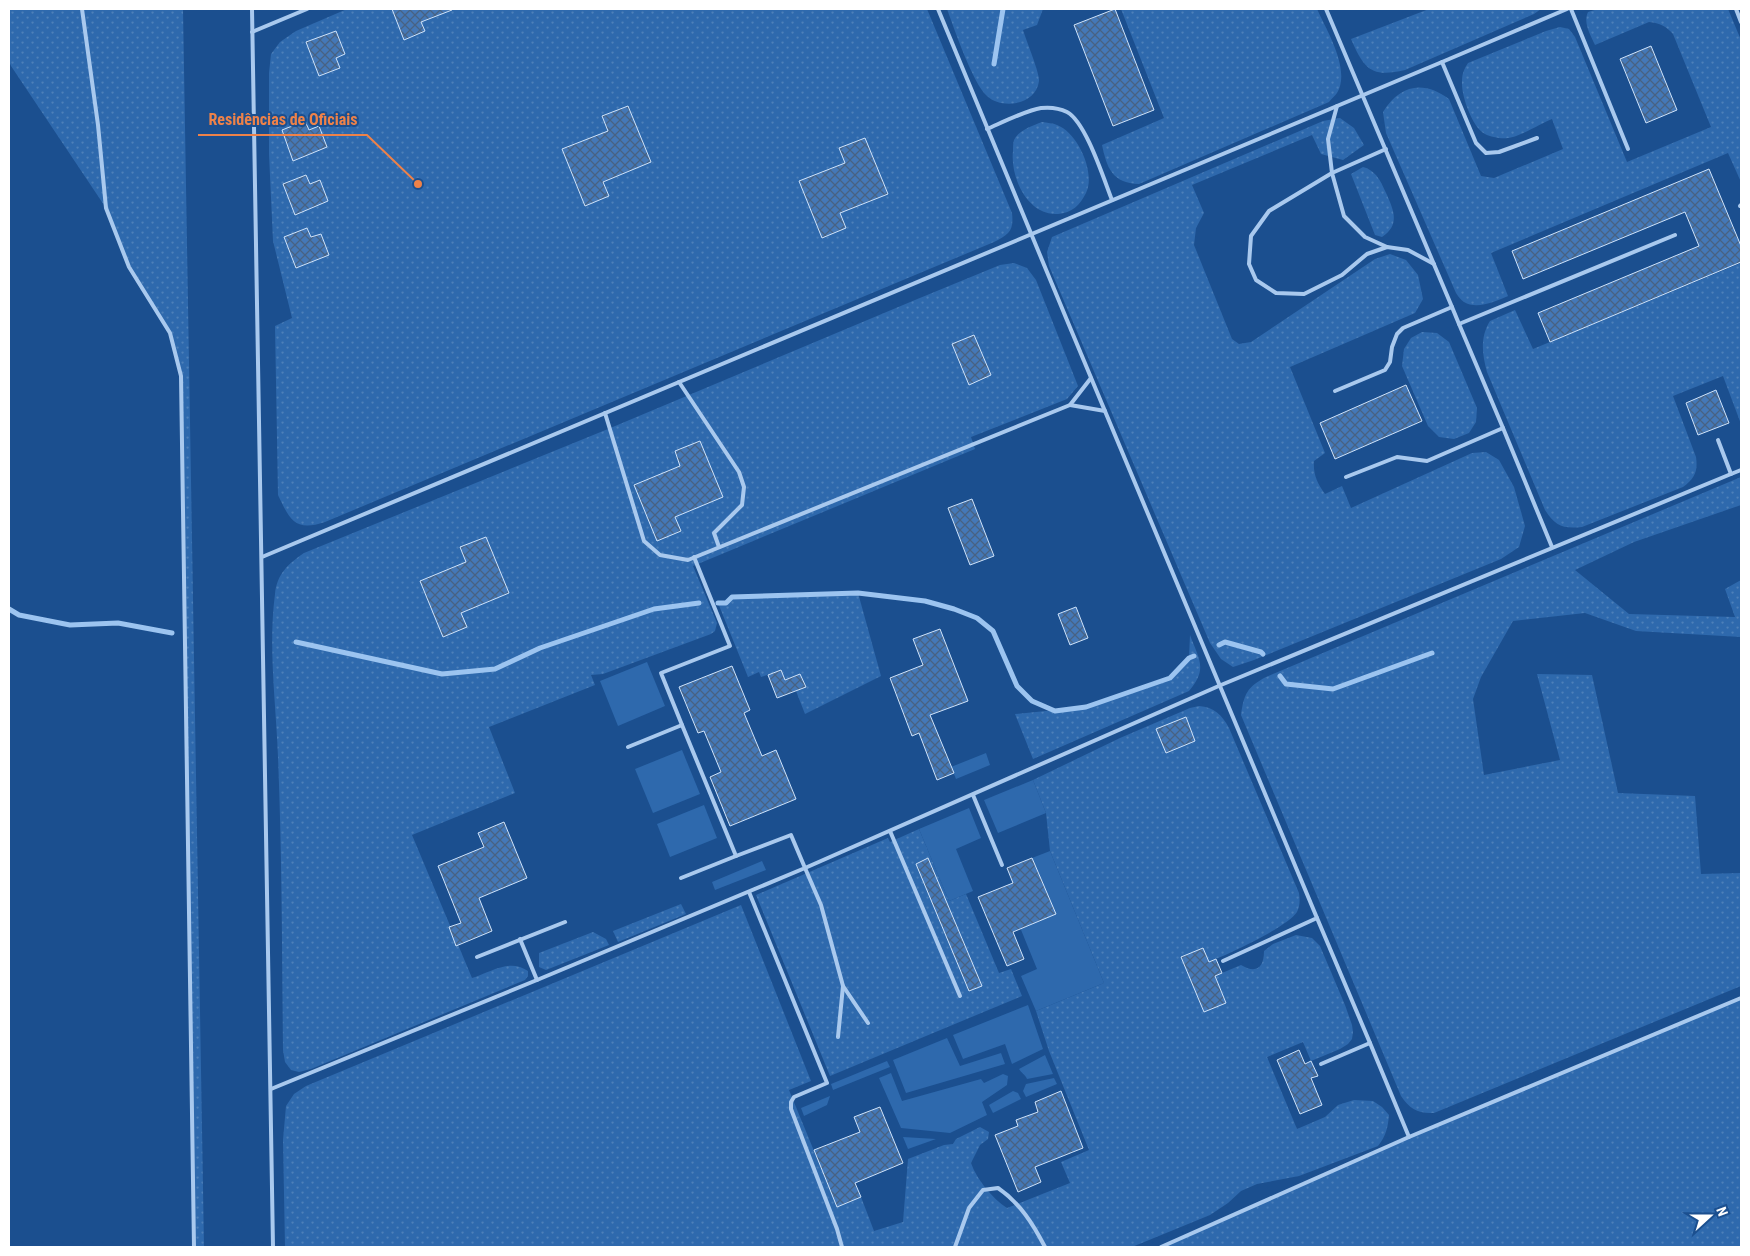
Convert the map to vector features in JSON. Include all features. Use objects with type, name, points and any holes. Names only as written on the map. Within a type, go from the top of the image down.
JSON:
[{"type":"lane","points":[[82,9],[98,125],[106,208],[129,267],[170,333],[181,376],[194,1247]]},
{"type":"lane","points":[[252,9],[273,1247]]},
{"type":"lane","points":[[252,32],[307,9]]},
{"type":"lane","points":[[938,9],[1030,235],[1221,685],[1409,1137]]},
{"type":"lane","points":[[1326,9],[1552,547]]},
{"type":"lane","points":[[262,557],[1567,9]]},
{"type":"lane","points":[[1571,9],[1628,149]]},
{"type":"lane","points":[[1736,9],[1741,22]]},
{"type":"lane","points":[[1442,62],[1476,143],[1486,153],[1499,152],[1537,138]]},
{"type":"lane","points":[[1336,106],[1328,139],[1332,173],[1344,216],[1365,238],[1387,247],[1408,250],[1434,264]]},
{"type":"lane","points":[[987,129],[1039,108],[1056,108],[1069,113],[1080,125],[1090,144],[1112,200]]},
{"type":"lane","points":[[1386,149],[1332,173],[1269,211],[1251,236],[1249,264],[1256,280],[1276,293],[1304,294],[1342,275],[1367,254],[1387,247]]},
{"type":"lane","points":[[1459,324],[1675,234]]},
{"type":"lane","points":[[1335,391],[1386,370],[1397,334],[1403,328],[1452,307]]},
{"type":"lane","points":[[604,413],[644,541],[660,555],[688,560],[1070,405],[1091,378]]},
{"type":"lane","points":[[680,382],[739,472],[744,488],[742,505],[714,533],[719,547]]},
{"type":"lane","points":[[1070,405],[1105,411]]},
{"type":"lane","points":[[1346,477],[1397,457],[1427,460],[1503,428]]},
{"type":"lane","points":[[1718,440],[1731,474]]},
{"type":"lane","points":[[271,1090],[749,892],[1221,685],[1741,470]]},
{"type":"lane","points":[[694,557],[730,646],[662,674],[736,856]]},
{"type":"lane","points":[[628,747],[682,725]]},
{"type":"lane","points":[[972,795],[1002,865]]},
{"type":"lane","points":[[890,831],[960,996]]},
{"type":"lane","points":[[681,878],[790,835],[821,905],[843,986],[868,1022]]},
{"type":"lane","points":[[749,892],[827,1083],[794,1097],[791,1102],[791,1109],[837,1229],[842,1247]]},
{"type":"lane","points":[[1223,961],[1317,918]]},
{"type":"lane","points":[[477,957],[565,922]]},
{"type":"lane","points":[[520,940],[538,980]]},
{"type":"lane","points":[[838,1037],[843,986]]},
{"type":"lane","points":[[1161,1247],[1409,1137],[1741,998]]},
{"type":"lane","points":[[1321,1064],[1370,1043]]},
{"type":"lane","points":[[955,1247],[969,1208],[983,1190],[998,1188],[1009,1195],[1030,1220],[1045,1247]]},
{"type":"shaded area","points":[[9,9],[183,9],[204,1247],[194,1247],[181,376],[170,333],[129,267],[106,208],[11,66],[9,61]]},
{"type":"shaded area","points":[[347,9],[927,9],[1012,213],[1011,228],[1007,234],[994,242],[325,522],[307,526],[300,524],[290,517],[278,495],[275,326],[292,318],[273,241],[269,154],[269,73],[271,54],[280,42],[296,31]]},
{"type":"shaded area","points":[[947,9],[1043,9],[1037,25],[1023,30],[1039,77],[1037,89],[1032,95],[1018,103],[1009,104],[1001,103],[987,96],[970,68]]},
{"type":"shaded area","points":[[1121,9],[1317,9],[1336,51],[1341,73],[1341,84],[1337,93],[1329,102],[1139,184],[1123,181],[1112,173],[1106,161],[1102,145],[1164,118]]},
{"type":"shaded area","points":[[1429,9],[1541,9],[1534,14],[1405,70],[1384,73],[1376,72],[1370,69],[1360,58],[1351,39]]},
{"type":"shaded area","points":[[1598,9],[1728,9],[1741,40],[1741,182],[1728,153],[1491,253],[1508,296],[1480,305],[1464,302],[1456,293],[1386,133],[1383,112],[1397,96],[1413,88],[1430,89],[1449,99],[1481,176],[1494,178],[1563,149],[1552,119],[1513,137],[1499,138],[1485,134],[1476,125],[1468,110],[1462,87],[1462,76],[1468,63],[1560,27],[1569,29],[1575,37],[1627,162],[1711,127],[1673,34],[1662,25],[1649,22],[1595,45],[1586,20],[1588,12]]},
{"type":"shaded area","points":[[1340,118],[1354,128],[1364,145],[1343,160],[1321,154],[1312,135],[1192,185],[1204,213],[1196,228],[1194,245],[1232,339],[1239,344],[1251,342],[1375,259],[1390,254],[1406,260],[1418,275],[1423,299],[1415,313],[1290,367],[1325,453],[1314,461],[1314,470],[1318,482],[1325,494],[1342,486],[1351,508],[1472,453],[1486,452],[1499,460],[1514,487],[1525,526],[1519,547],[1501,559],[1233,667],[1221,659],[1210,643],[1049,266],[1047,252],[1052,237],[1323,121]]},
{"type":"shaded area","points":[[1042,122],[1052,123],[1065,129],[1078,145],[1087,165],[1089,175],[1086,193],[1075,208],[1067,212],[1058,214],[1047,213],[1038,209],[1023,193],[1015,173],[1013,162],[1014,140],[1022,131]]},
{"type":"shaded area","points":[[1363,167],[1372,171],[1378,178],[1392,207],[1393,223],[1388,232],[1382,237],[1375,235],[1351,174]]},
{"type":"shaded area","points":[[1014,263],[1027,268],[1036,280],[1078,386],[1067,399],[971,437],[975,449],[693,566],[717,623],[715,631],[603,674],[591,675],[595,685],[489,727],[515,793],[412,835],[472,978],[507,966],[521,967],[528,971],[528,976],[525,980],[311,1069],[299,1072],[291,1070],[285,1062],[283,1050],[282,904],[272,634],[276,587],[284,570],[304,553],[608,429],[1000,265]]},
{"type":"shaded area","points":[[1741,263],[1741,424],[1723,376],[1673,396],[1696,457],[1695,474],[1690,480],[1683,487],[1582,527],[1565,527],[1556,523],[1545,510],[1487,372],[1483,339],[1490,321],[1515,310],[1533,349]]},
{"type":"shaded area","points":[[1422,332],[1437,333],[1449,342],[1477,408],[1476,422],[1469,433],[1454,439],[1439,437],[1428,426],[1402,366],[1404,349],[1411,338]]},
{"type":"shaded area","points":[[1741,477],[1741,505],[1634,542],[1575,570],[1629,614],[1735,617],[1725,589],[1741,580],[1741,637],[1636,631],[1585,613],[1513,621],[1481,677],[1473,699],[1484,775],[1560,760],[1537,674],[1592,675],[1618,793],[1695,796],[1701,874],[1741,873],[1741,986],[1434,1113],[1423,1113],[1415,1110],[1401,1096],[1241,715],[1245,696],[1254,684],[1266,677]]},
{"type":"shaded area","points":[[858,593],[881,676],[805,714],[796,691],[805,687],[800,674],[785,680],[781,670],[761,677],[759,672],[748,677],[718,603],[726,603],[732,597]]},
{"type":"shaded area","points":[[1190,635],[1199,657],[1200,670],[1195,683],[1189,691],[1033,759],[1015,714],[1086,707],[1170,678],[1189,658]]},
{"type":"shaded area","points":[[647,662],[665,706],[618,726],[600,681]]},
{"type":"shaded area","points":[[1199,706],[1217,712],[1229,728],[1299,893],[1300,901],[1297,912],[1281,925],[1256,940],[1209,962],[1204,1011],[1226,1003],[1215,976],[1241,965],[1251,969],[1258,968],[1263,962],[1264,951],[1273,944],[1296,935],[1312,938],[1320,946],[1345,1005],[1352,1025],[1352,1039],[1340,1049],[1311,1061],[1303,1042],[1267,1057],[1297,1129],[1325,1117],[1338,1105],[1354,1100],[1373,1101],[1389,1115],[1386,1131],[1378,1146],[1299,1176],[1257,1184],[1241,1191],[1228,1203],[1210,1215],[1132,1247],[285,1247],[283,1140],[286,1106],[294,1094],[306,1086],[741,905],[811,1081],[789,1090],[837,1207],[861,1197],[874,1231],[903,1222],[908,1159],[944,1145],[953,1144],[956,1139],[980,1127],[989,1132],[988,1139],[980,1145],[971,1163],[977,1176],[986,1188],[1007,1208],[1070,1183],[1061,1162],[1089,1150],[1049,1051],[1036,1011],[1104,983],[1050,851],[1046,813],[1033,780],[1120,738],[1190,708]]},
{"type":"shaded area","points":[[682,750],[700,794],[653,813],[635,769]]},
{"type":"shaded area","points":[[986,753],[990,765],[956,779],[951,767]]},
{"type":"shaded area","points":[[1033,780],[1046,813],[998,833],[984,800]]},
{"type":"shaded area","points":[[704,805],[717,838],[670,857],[657,824]]},
{"type":"shaded area","points":[[969,808],[981,838],[956,849],[973,891],[949,901],[919,829]]},
{"type":"shaded area","points":[[919,829],[949,901],[966,894],[999,973],[1011,969],[1022,996],[830,1076],[756,895],[888,838],[890,842]]},
{"type":"shaded area","points":[[1050,851],[1104,983],[1036,1011],[1021,976],[1037,969],[1017,920],[1029,925],[1055,914],[1032,858]]},
{"type":"shaded area","points":[[762,861],[766,870],[715,890],[712,882]]},
{"type":"shaded area","points":[[681,904],[686,914],[618,942],[613,931]]},
{"type":"shaded area","points":[[593,932],[606,939],[609,945],[546,970],[539,967],[539,953]]},
{"type":"shaded area","points":[[1741,998],[1741,1247],[1161,1247],[1409,1137]]},
{"type":"shaded area","points":[[1028,1005],[1043,1049],[1012,1064],[1005,1044],[963,1059],[953,1035]]},
{"type":"shaded area","points":[[947,1038],[960,1066],[1001,1053],[1005,1064],[906,1093],[893,1060]]},
{"type":"shaded area","points":[[1045,1055],[1053,1074],[1027,1079],[1019,1069]]},
{"type":"shaded area","points":[[887,1061],[890,1067],[833,1090],[831,1084]]},
{"type":"shaded area","points":[[891,1073],[902,1101],[981,1079],[984,1083],[1003,1074],[1008,1076],[1007,1085],[982,1102],[987,1115],[950,1133],[901,1128],[879,1078]]},
{"type":"shaded area","points":[[1054,1078],[1057,1084],[1026,1097],[1023,1091],[1026,1084]]},
{"type":"shaded area","points":[[1013,1091],[1018,1093],[1021,1099],[993,1113],[989,1105]]},
{"type":"shaded area","points":[[830,1096],[827,1105],[804,1116],[801,1108]]},
{"type":"shaded area","points":[[903,1137],[936,1139],[908,1149]]},
{"type":"building","points":[[392,9],[452,10],[421,22],[425,31],[404,40]]},
{"type":"building","points":[[1115,9],[1154,110],[1113,126],[1074,25]]},
{"type":"building","points":[[336,31],[345,54],[336,58],[340,68],[319,76],[306,42]]},
{"type":"building","points":[[1651,46],[1677,110],[1646,123],[1620,59]]},
{"type":"building","points":[[628,106],[651,162],[603,182],[609,196],[585,206],[562,149],[608,131],[602,116]]},
{"type":"building","points":[[305,121],[309,130],[319,126],[327,147],[293,161],[282,130]]},
{"type":"building","points":[[865,138],[888,194],[840,213],[846,228],[822,238],[799,181],[845,163],[839,148]]},
{"type":"building","points":[[1709,169],[1741,246],[1741,262],[1550,342],[1538,313],[1699,246],[1685,212],[1523,279],[1512,251]]},
{"type":"building","points":[[306,175],[310,184],[320,180],[328,201],[295,215],[283,184]]},
{"type":"building","points":[[307,228],[311,237],[321,234],[329,255],[296,268],[284,237]]},
{"type":"building","points":[[974,335],[991,375],[969,385],[952,344]]},
{"type":"building","points":[[1406,385],[1422,421],[1335,459],[1320,423]]},
{"type":"building","points":[[1716,390],[1729,423],[1698,435],[1686,403]]},
{"type":"building","points":[[700,441],[723,497],[675,517],[681,531],[657,541],[634,485],[680,466],[675,451]]},
{"type":"building","points":[[972,499],[994,556],[970,565],[948,508]]},
{"type":"building","points":[[486,537],[509,593],[461,613],[467,627],[443,637],[420,581],[466,562],[460,547]]},
{"type":"building","points":[[1076,607],[1088,638],[1070,645],[1058,614]]},
{"type":"building","points":[[940,629],[968,701],[930,715],[954,773],[937,780],[919,733],[912,736],[890,678],[923,665],[913,639]]},
{"type":"building","points":[[732,666],[750,710],[744,713],[762,756],[776,750],[796,799],[730,826],[710,777],[721,772],[704,731],[698,733],[679,687]]},
{"type":"building","points":[[781,670],[785,680],[800,674],[806,687],[777,698],[768,675]]},
{"type":"building","points":[[1186,717],[1195,741],[1166,753],[1156,729]]},
{"type":"building","points":[[504,822],[527,878],[479,898],[492,931],[456,946],[449,927],[461,923],[438,866],[484,847],[478,833]]},
{"type":"building","points":[[928,858],[982,986],[969,991],[916,864]]},
{"type":"building","points":[[1032,858],[1056,914],[1013,932],[1024,959],[1007,966],[978,897],[1013,883],[1007,868]]},
{"type":"building","points":[[1203,948],[1209,962],[1216,959],[1222,973],[1215,976],[1226,1003],[1204,1012],[1181,957]]},
{"type":"building","points":[[1299,1050],[1305,1064],[1311,1061],[1318,1076],[1311,1078],[1322,1105],[1300,1114],[1277,1060]]},
{"type":"building","points":[[1061,1091],[1083,1148],[1035,1167],[1041,1182],[1018,1192],[995,1135],[1018,1126],[1016,1120],[1038,1112],[1035,1102]]},
{"type":"building","points":[[880,1107],[903,1163],[855,1183],[861,1197],[837,1207],[814,1150],[860,1132],[854,1117]]},
{"type":"waterway","points":[[994,64],[1003,9]]},
{"type":"waterway","points":[[718,603],[726,603],[732,597],[858,593],[925,601],[954,609],[977,618],[993,631],[1017,686],[1032,701],[1055,711],[1086,707],[1170,678],[1189,658],[1194,656]]},
{"type":"waterway","points":[[296,642],[442,674],[495,669],[540,648],[654,609],[699,603]]},
{"type":"waterway","points":[[9,609],[19,615],[70,625],[118,623],[172,633]]},
{"type":"waterway","points":[[1219,645],[1225,642],[1263,654]]},
{"type":"waterway","points":[[1280,676],[1286,684],[1333,689],[1432,653]]},
{"type":"place","name":"Residências de Oficiais","points":[[418,184]]}]
